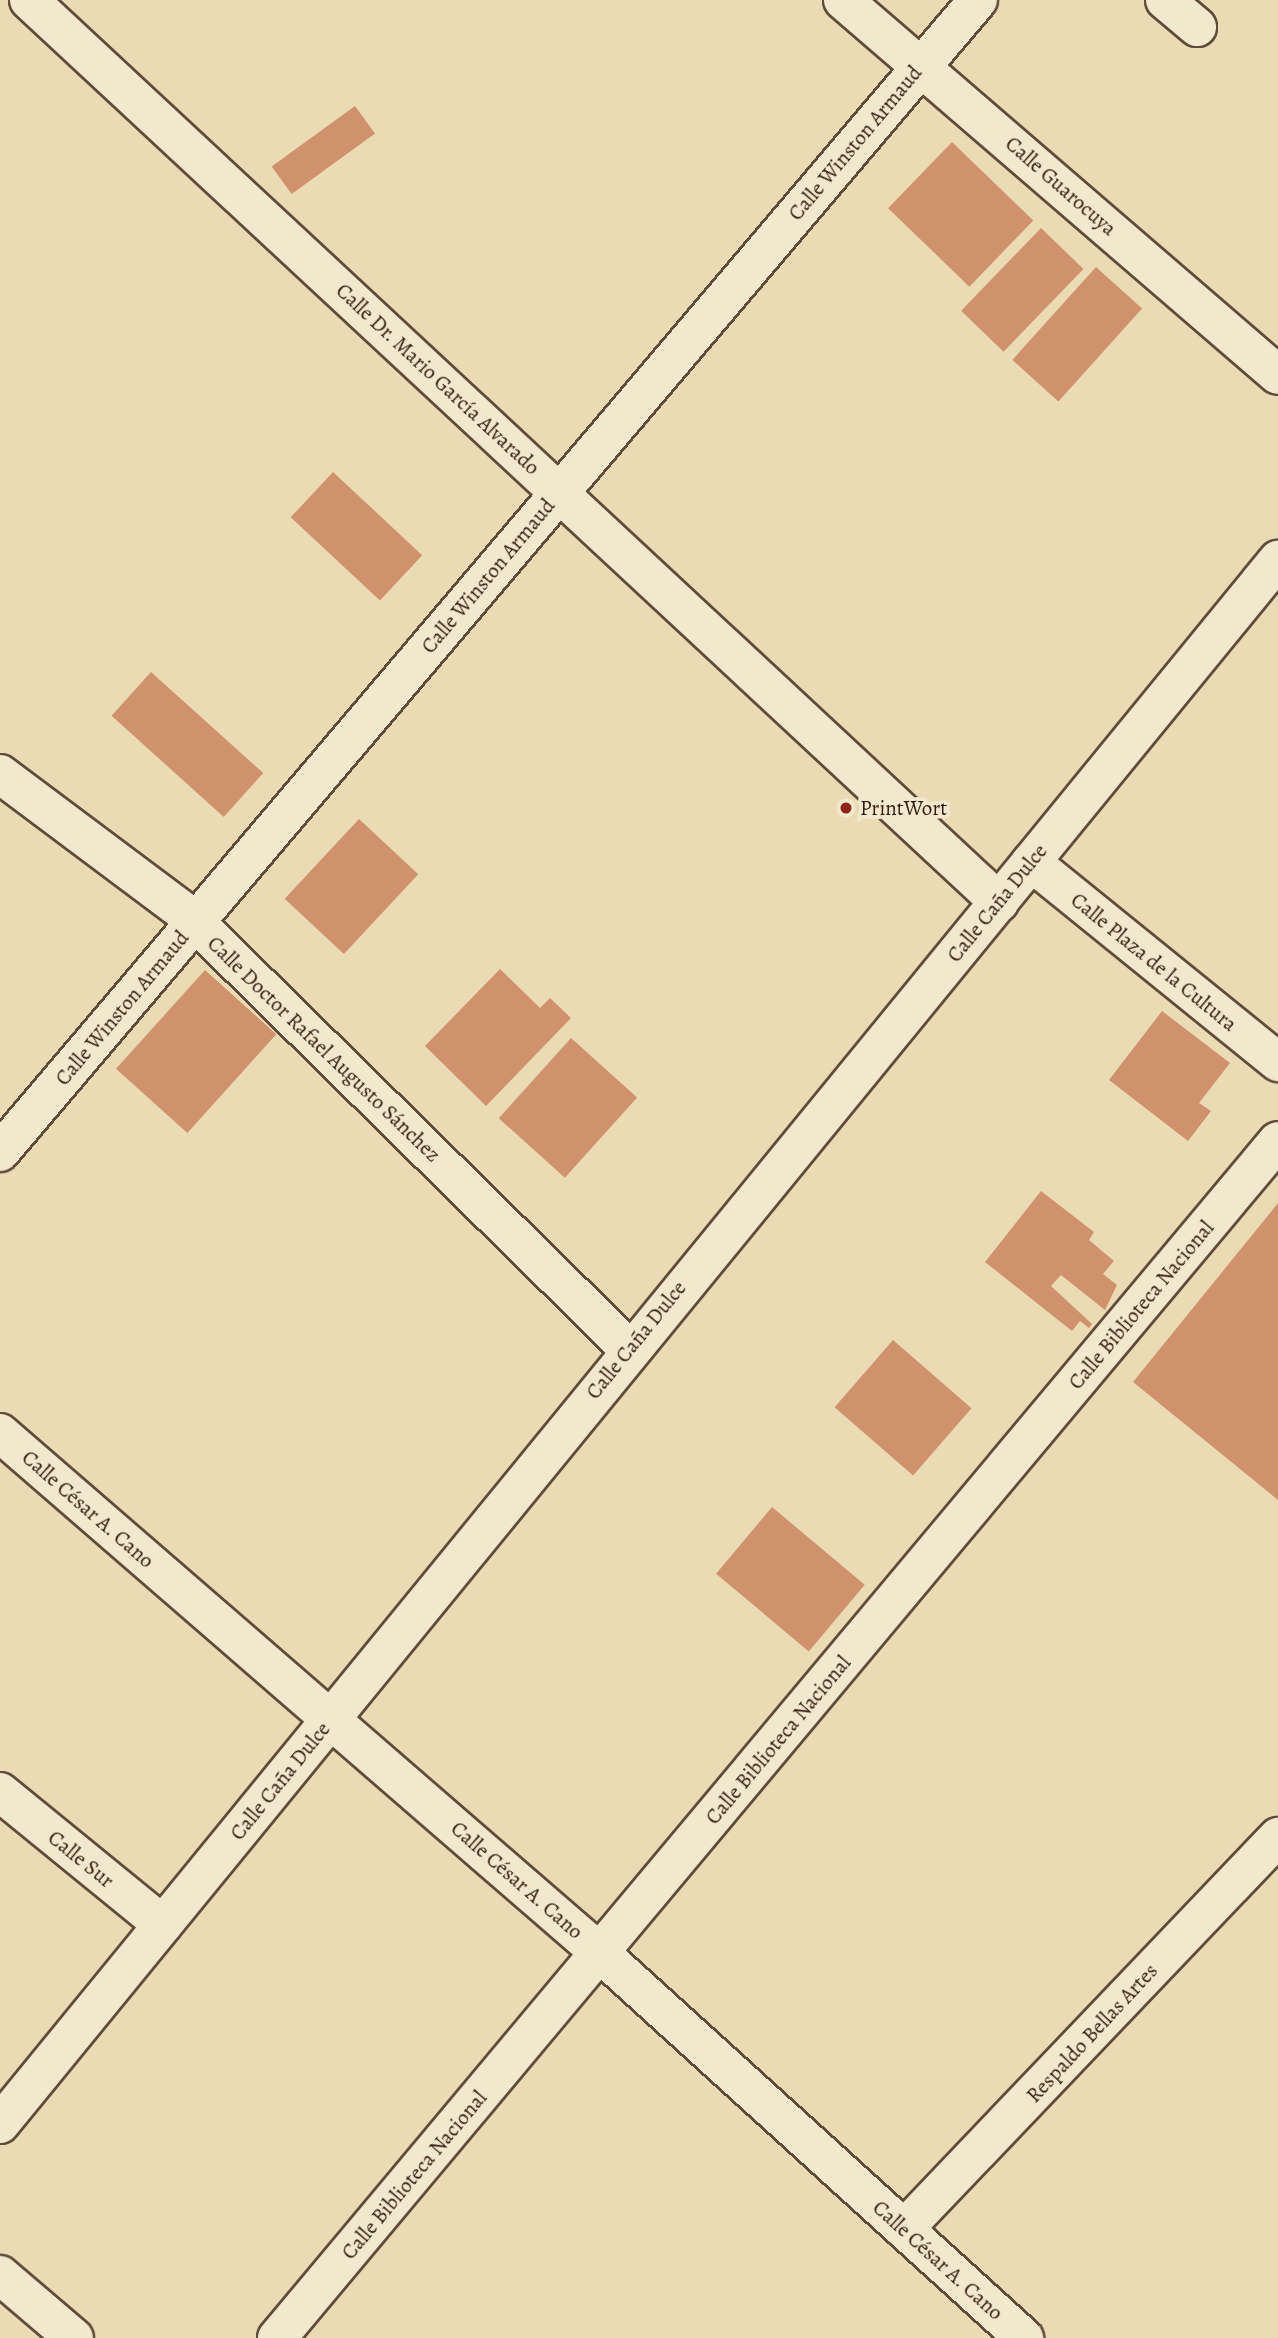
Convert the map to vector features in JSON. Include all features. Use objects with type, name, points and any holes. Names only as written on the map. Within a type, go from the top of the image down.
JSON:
[{"type":"street","name":"Calle Dr. Mario García Alvarado","points":[[30,0],[999,902]]},
{"type":"street","name":"Calle Guarocuya","points":[[843,0],[922,65],[1278,375]]},
{"type":"street","name":"Calle Winston Armaud","points":[[0,1152],[978,0]]},
{"type":"street","points":[[1165,0],[1197,27]]},
{"type":"street","name":"Calle Caña Dulce","points":[[0,2124],[628,1348],[999,902],[1278,560]]},
{"type":"street","name":"Calle Doctor Rafael Augusto Sánchez","points":[[0,774],[194,922],[628,1348]]},
{"type":"street","name":"Calle Plaza de la Cultura","points":[[1031,862],[1278,1062]]},
{"type":"street","name":"Calle Biblioteca Nacional","points":[[277,2338],[1278,1141]]},
{"type":"street","name":"Calle César A. Cano","points":[[0,1433],[600,1953],[1024,2338]]},
{"type":"street","name":"Calle Sur","points":[[0,1792],[163,1925]]},
{"type":"street","name":"Respaldo Bellas Artes","points":[[904,2229],[1278,1837]]},
{"type":"street","points":[[0,2275],[74,2338]]},
{"type":"building","points":[[355,106],[375,134],[292,194],[272,167]]},
{"type":"building","points":[[952,142],[1033,220],[969,287],[888,208]]},
{"type":"building","points":[[1041,228],[1083,269],[1004,352],[961,311]]},
{"type":"building","points":[[1096,267],[1142,308],[1058,401],[1012,360]]},
{"type":"building","points":[[333,472],[422,555],[380,601],[291,517]]},
{"type":"building","points":[[151,672],[263,773],[224,817],[112,716]]},
{"type":"building","points":[[359,819],[418,874],[344,954],[285,899]]},
{"type":"building","points":[[500,969],[540,1008],[550,998],[571,1018],[486,1106],[425,1046]]},
{"type":"building","points":[[205,970],[276,1034],[187,1133],[116,1069]]},
{"type":"building","points":[[1162,1011],[1230,1063],[1199,1103],[1211,1111],[1188,1141],[1109,1080]]},
{"type":"building","points":[[571,1038],[637,1098],[565,1178],[499,1118]]},
{"type":"building","points":[[1041,1191],[1094,1232],[1089,1240],[1114,1261],[1103,1274],[1117,1285],[1105,1310],[1061,1275],[1051,1286],[1092,1324],[1089,1328],[1080,1321],[1072,1331],[985,1262]]},
{"type":"building","points":[[1278,1203],[1278,1500],[1133,1382]]},
{"type":"building","points":[[893,1340],[971,1408],[913,1475],[835,1407]]},
{"type":"building","points":[[772,1507],[865,1585],[809,1651],[716,1574]]},
{"type":"place","name":"PrintWort","points":[[846,808]]}]
